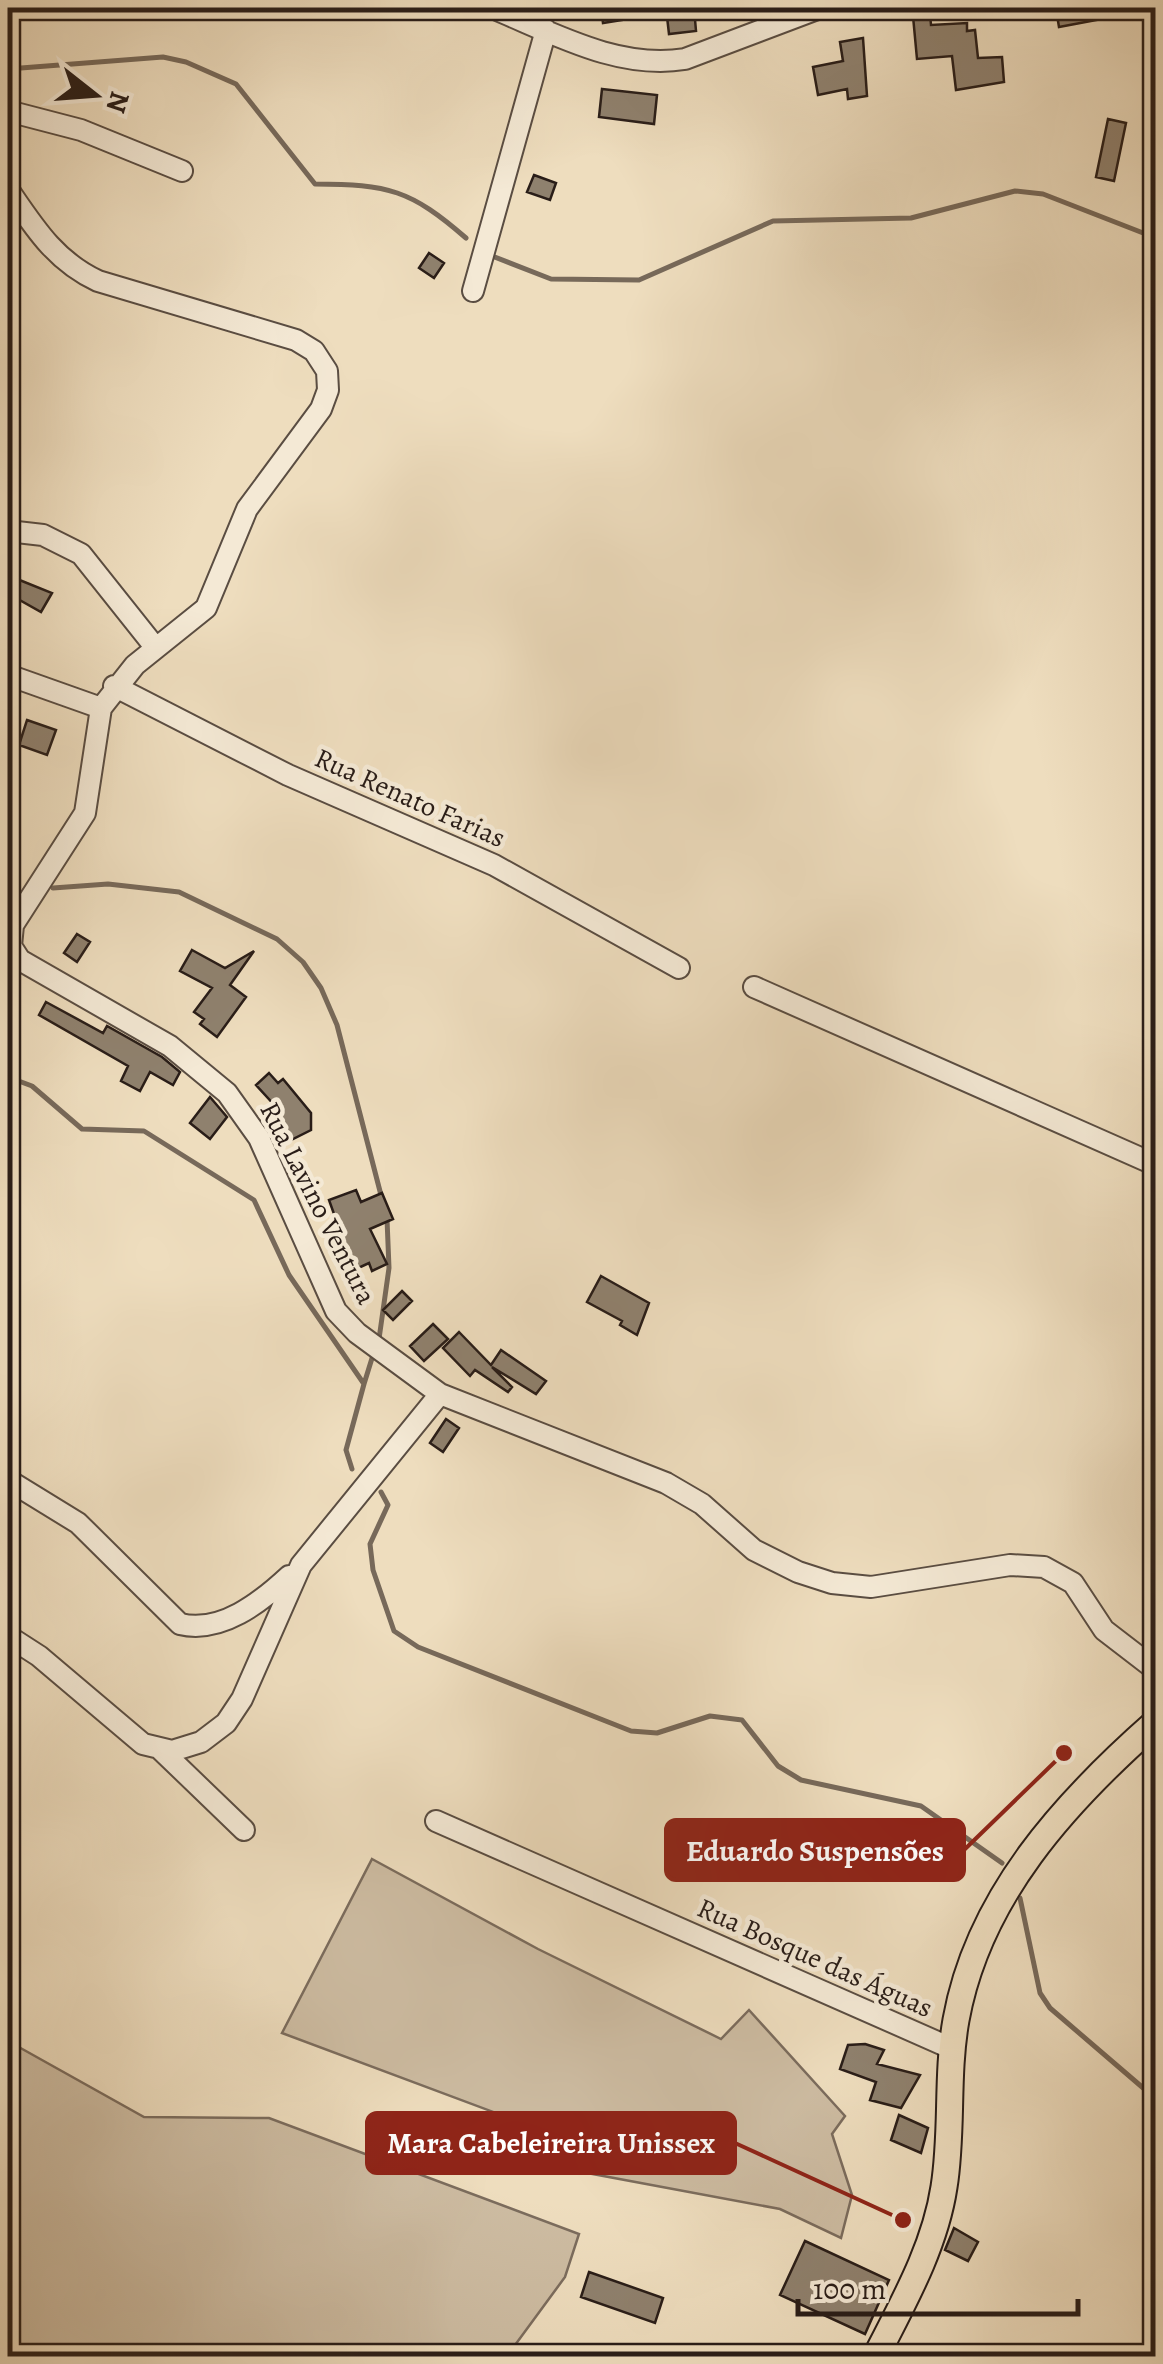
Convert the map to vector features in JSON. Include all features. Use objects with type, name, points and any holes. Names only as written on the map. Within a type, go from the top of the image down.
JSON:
[{"type":"main road","points":[[876,2356],[940,2209],[955,2022],[990,1922],[1025,1861],[1080,1791],[1156,1722]]},
{"type":"street","points":[[492,8],[606,54],[664,63],[686,59],[820,8]]},
{"type":"street","points":[[473,290],[546,30]]},
{"type":"street","points":[[8,110],[81,130],[182,171]]},
{"type":"street","name":"Rua Lavino Ventura","points":[[8,189],[46,244],[70,266],[98,281],[296,340],[318,356],[327,371],[328,390],[321,409],[247,509],[206,608],[155,647],[114,686],[101,708],[85,812],[19,911],[11,930],[13,950],[35,971],[170,1046],[227,1092],[258,1138],[336,1311],[357,1333],[440,1394],[666,1483],[702,1504],[754,1550],[832,1583],[886,1586],[1010,1565],[1049,1568],[1073,1583],[1108,1634],[1156,1670]]},
{"type":"street","points":[[8,519],[51,538],[88,561],[155,647]]},
{"type":"street","points":[[8,530],[51,538]]},
{"type":"street","points":[[8,676],[101,708]]},
{"type":"street","name":"Rua Renato Farias","points":[[114,686],[288,775],[494,865],[679,968]]},
{"type":"street","points":[[754,987],[1156,1165]]},
{"type":"street","points":[[8,1480],[78,1524],[180,1624],[204,1626],[249,1608],[301,1564],[440,1394]]},
{"type":"street","points":[[160,1750],[192,1746],[226,1723],[250,1682],[301,1564]]},
{"type":"street","points":[[8,1636],[39,1656],[132,1737],[160,1750],[244,1830]]},
{"type":"street","name":"Rua Bosque das Águas","points":[[436,1821],[953,2049]]},
{"type":"shaded area","points":[[372,1859],[538,1949],[721,2039],[749,2010],[845,2116],[832,2134],[852,2195],[841,2238],[780,2209],[566,2169],[579,2144],[282,2033]]},
{"type":"shaded area","points":[[8,2041],[144,2117],[269,2118],[579,2234],[565,2277],[507,2356],[8,2356]]},
{"type":"building","points":[[601,8],[646,8],[647,16],[603,23]]},
{"type":"building","points":[[666,8],[694,8],[696,31],[669,34]]},
{"type":"building","points":[[1122,8],[1123,15],[1059,27],[1056,9]]},
{"type":"building","points":[[930,14],[931,25],[967,23],[967,31],[975,30],[978,58],[1002,57],[1004,82],[956,90],[952,56],[917,59],[913,16]]},
{"type":"building","points":[[863,38],[867,96],[848,99],[847,89],[818,95],[813,67],[843,61],[840,42]]},
{"type":"building","points":[[602,89],[657,95],[654,124],[599,117]]},
{"type":"building","points":[[1108,119],[1126,123],[1114,181],[1096,177]]},
{"type":"building","points":[[534,175],[556,183],[550,200],[527,192]]},
{"type":"building","points":[[429,253],[444,263],[434,278],[419,268]]},
{"type":"building","points":[[17,579],[52,593],[41,612],[9,594]]},
{"type":"building","points":[[27,720],[56,730],[47,755],[19,745]]},
{"type":"building","points":[[77,934],[90,942],[77,962],[64,953]]},
{"type":"building","points":[[192,950],[225,968],[254,951],[230,985],[246,997],[217,1037],[200,1024],[204,1019],[194,1012],[212,988],[180,971]]},
{"type":"building","points":[[46,1002],[103,1033],[107,1026],[162,1057],[180,1072],[173,1085],[150,1072],[140,1091],[121,1081],[128,1066],[39,1015]]},
{"type":"building","points":[[269,1073],[278,1083],[283,1079],[311,1113],[311,1130],[291,1140],[277,1108],[256,1085]]},
{"type":"building","points":[[210,1097],[227,1117],[210,1139],[190,1123]]},
{"type":"building","points":[[356,1190],[361,1202],[382,1193],[393,1219],[370,1229],[387,1264],[372,1271],[369,1263],[354,1270],[329,1200]]},
{"type":"building","points":[[601,1276],[649,1303],[637,1335],[620,1325],[622,1321],[587,1302]]},
{"type":"building","points":[[402,1291],[412,1301],[393,1320],[383,1310]]},
{"type":"building","points":[[433,1324],[448,1339],[424,1361],[410,1346]]},
{"type":"building","points":[[459,1332],[491,1365],[501,1350],[546,1381],[536,1394],[492,1367],[512,1387],[508,1392],[475,1370],[470,1376],[443,1348]]},
{"type":"building","points":[[446,1419],[459,1428],[443,1452],[430,1443]]},
{"type":"building","points":[[865,2044],[884,2050],[877,2064],[920,2075],[901,2108],[870,2100],[876,2082],[840,2069],[848,2045]]},
{"type":"building","points":[[899,2115],[928,2128],[921,2153],[891,2140]]},
{"type":"building","points":[[954,2228],[978,2242],[968,2261],[945,2250]]},
{"type":"building","points":[[805,2241],[889,2280],[865,2334],[780,2295]]},
{"type":"building","points":[[589,2272],[663,2298],[655,2323],[581,2297]]},
{"type":"waterway","points":[[8,69],[163,57],[186,62],[236,84],[315,184],[362,186],[397,193],[429,209],[466,238]]},
{"type":"waterway","points":[[492,256],[551,279],[639,280],[773,221],[911,218],[1015,191],[1043,194],[1156,238]]},
{"type":"waterway","points":[[53,888],[108,884],[179,892],[277,939],[303,962],[321,988],[337,1025],[382,1199]]},
{"type":"waterway","points":[[8,1077],[32,1086],[82,1129],[144,1131],[254,1200],[289,1275],[364,1384],[346,1450],[352,1469]]},
{"type":"waterway","points":[[379,1339],[389,1268],[387,1219]]},
{"type":"waterway","points":[[364,1384],[373,1355]]},
{"type":"waterway","points":[[381,1492],[388,1505],[370,1544],[373,1570],[394,1631],[418,1647],[631,1731],[657,1733],[710,1716],[742,1720],[778,1766],[801,1780],[921,1806],[1002,1863]]},
{"type":"waterway","points":[[1020,1898],[1040,1993],[1050,2008],[1156,2099]]},
{"type":"waterway","points":[[1153,2356],[1156,2351]]},
{"type":"place","name":"Eduardo Suspensões","points":[[1064,1753]]},
{"type":"place","name":"Mara Cabeleireira Unissex","points":[[903,2220]]}]
